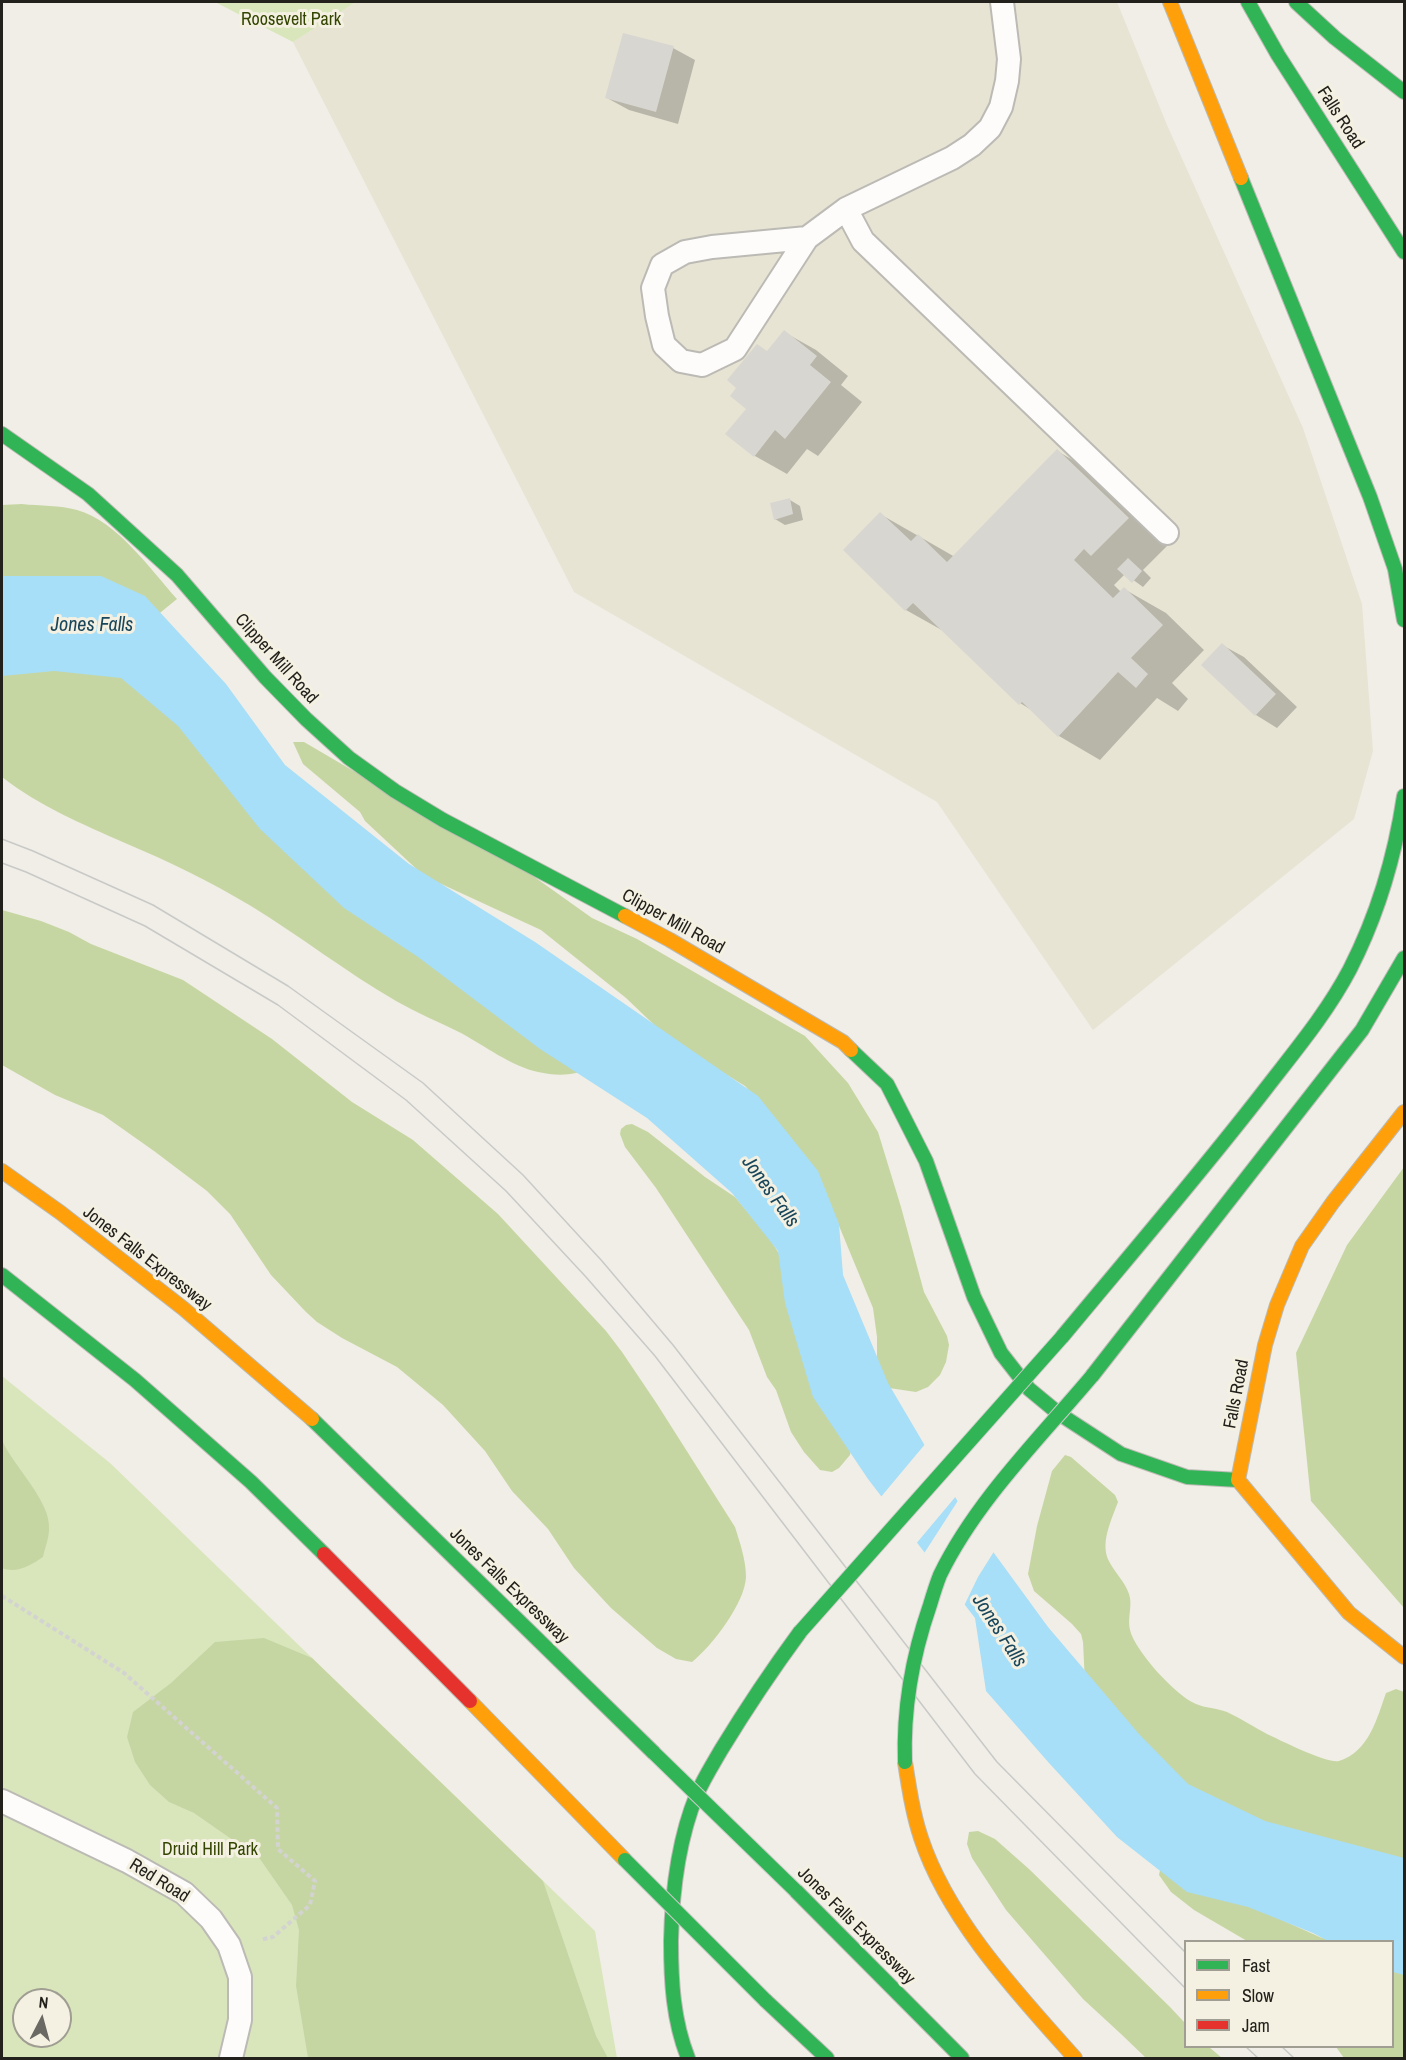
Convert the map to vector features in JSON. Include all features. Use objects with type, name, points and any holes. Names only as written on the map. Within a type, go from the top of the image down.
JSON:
[{"type":"main road","points":[[1170,2],[1370,497],[1395,569],[1404,620]]},
{"type":"main road","name":"Falls Road","points":[[1248,2],[1278,55],[1404,252]]},
{"type":"main road","points":[[1296,2],[1319,26],[1352,54],[1404,92]]},
{"type":"main road","name":"Clipper Mill Road","points":[[2,434],[88,494],[177,576],[265,677],[349,758],[395,791],[443,820],[670,940],[843,1042],[887,1084],[926,1161],[974,1296],[1001,1353],[1029,1389],[1058,1413],[1121,1454],[1187,1477],[1238,1480]]},
{"type":"main road","points":[[688,2058],[682,2046],[676,2020],[671,1979],[674,1888],[683,1841],[694,1802],[713,1763],[742,1712],[800,1632],[1062,1337],[1240,1122],[1336,993],[1369,928],[1387,878],[1400,828],[1404,796]]},
{"type":"main road","points":[[1075,2058],[1011,1987],[979,1946],[943,1887],[921,1840],[911,1802],[903,1738],[906,1691],[920,1630],[941,1573],[975,1517],[1092,1376],[1349,1047],[1362,1030],[1404,958]]},
{"type":"main road","name":"Falls Road","points":[[1238,1480],[1265,1345],[1277,1305],[1302,1246],[1333,1202],[1404,1112]]},
{"type":"main road","name":"Jones Falls Expressway","points":[[2,1171],[61,1213],[175,1302],[306,1413],[796,1891],[962,2058]]},
{"type":"main road","points":[[2,1275],[135,1380],[250,1482],[363,1592],[765,2000],[827,2058]]},
{"type":"main road","points":[[1238,1480],[1349,1613],[1404,1657]]},
{"type":"lane","points":[[807,238],[712,247],[685,252],[662,265],[653,288],[664,345],[681,361],[702,365],[735,349],[807,238],[846,209],[952,158],[972,145],[990,128],[1001,107],[1007,81],[1009,59],[1002,2]]},
{"type":"lane","points":[[846,209],[863,241],[1167,533]]},
{"type":"lane","name":"Red Road","points":[[2,1801],[127,1861],[184,1893],[211,1918],[229,1945],[240,1977],[240,2019],[231,2058]]},
{"type":"path","points":[[2,1596],[124,1673],[277,1808],[278,1849],[315,1881],[310,1905],[273,1937],[229,1945]]},
{"type":"shaded area","points":[[356,2],[1117,2],[1167,125],[1303,428],[1362,604],[1373,751],[1354,819],[1093,1030],[937,802],[574,592],[293,42]]},
{"type":"green space","name":"Roosevelt Park","points":[[215,2],[356,2],[293,42]]},
{"type":"green space","points":[[22,504],[70,508],[106,524],[132,547],[177,599],[150,621],[2,578],[2,505]]},
{"type":"green space","points":[[84,642],[591,1068],[572,1074],[551,1074],[528,1069],[508,1060],[461,1033],[396,1001],[236,897],[205,880],[61,814],[2,777],[2,659]]},
{"type":"green space","points":[[293,742],[304,742],[533,876],[592,918],[637,939],[805,1036],[848,1083],[878,1132],[924,1292],[947,1336],[949,1345],[946,1362],[940,1375],[928,1387],[916,1392],[889,1388],[877,1362],[877,1337],[873,1308],[830,1204],[760,1103],[745,1086],[670,1040],[626,998],[541,930],[424,876],[365,821],[360,812],[303,764]]},
{"type":"green space","points":[[2,910],[41,921],[91,944],[183,980],[272,1039],[352,1102],[413,1140],[498,1214],[606,1331],[622,1352],[735,1527],[745,1564],[744,1587],[734,1611],[718,1635],[700,1655],[692,1662],[676,1659],[657,1648],[611,1608],[574,1568],[548,1529],[512,1491],[485,1451],[443,1405],[397,1367],[317,1322],[271,1275],[230,1214],[207,1191],[103,1115],[55,1095],[2,1065]]},
{"type":"green space","points":[[632,1124],[648,1132],[705,1177],[735,1197],[767,1235],[782,1258],[853,1441],[850,1455],[839,1468],[832,1472],[820,1470],[791,1432],[776,1390],[767,1377],[749,1330],[656,1188],[625,1147],[620,1134],[621,1129]]},
{"type":"green space","points":[[1404,1167],[1404,1608],[1311,1501],[1296,1353],[1347,1245]]},
{"type":"green space","name":"Druid Hill Park","points":[[2,1376],[110,1463],[595,1931],[617,2058],[2,2058]]},
{"type":"green space","points":[[2,1440],[38,1495],[48,1518],[49,1529],[43,1557],[29,1566],[13,1570],[2,1568]]},
{"type":"green space","points":[[1065,1455],[1071,1457],[1115,1495],[1118,1502],[1109,1525],[1106,1549],[1110,1563],[1129,1594],[1129,1621],[1133,1639],[1157,1672],[1188,1699],[1200,1705],[1227,1712],[1292,1746],[1325,1759],[1339,1761],[1349,1757],[1365,1742],[1386,1693],[1396,1689],[1404,1692],[1404,1901],[1225,1828],[1085,1683],[1081,1634],[1034,1591],[1028,1574],[1037,1526],[1052,1471]]},
{"type":"green space","points":[[264,1638],[312,1658],[543,1881],[596,2036],[608,2058],[308,2058],[296,1986],[299,1930],[292,1905],[260,1859],[194,1813],[169,1802],[150,1785],[135,1762],[127,1737],[133,1712],[171,1683],[215,1642]]},
{"type":"green space","points":[[978,1831],[995,1839],[1029,1869],[1170,2007],[1184,2022],[1184,2048],[1210,2048],[1222,2058],[1146,2058],[1083,1999],[1006,1910],[972,1858],[967,1844],[969,1832]]},
{"type":"green space","points":[[1161,1866],[1322,1938],[1334,1940],[1245,1940],[1194,1910],[1171,1892],[1159,1875]]},
{"type":"green space","points":[[1394,1957],[1404,1961],[1404,2058],[1344,2058],[1337,2048],[1394,2048]]},
{"type":"water","name":"Jones Falls","points":[[2,576],[101,576],[145,596],[226,684],[285,765],[409,864],[535,942],[758,1096],[818,1171],[839,1224],[843,1275],[888,1383],[964,1512],[1048,1627],[1139,1734],[1188,1784],[1265,1821],[1404,1858],[1404,1975],[1394,1972],[1394,1940],[1326,1940],[1248,1907],[1187,1892],[1117,1837],[986,1691],[975,1618],[868,1479],[813,1397],[785,1303],[778,1251],[732,1193],[647,1118],[540,1049],[418,957],[344,908],[260,829],[178,726],[121,678],[54,671],[2,676]]},
{"type":"pier","points":[[926,1443],[957,1495],[915,1545],[880,1498]]},
{"type":"pier","points":[[959,1499],[995,1550],[978,1577],[963,1608],[923,1555]]},
{"type":"building","points":[[623,33],[674,46],[656,112],[605,98]]},
{"type":"building","points":[[784,330],[817,356],[810,365],[831,382],[785,439],[775,430],[754,457],[725,434],[746,409],[730,396],[736,388],[727,380],[757,344],[767,351]]},
{"type":"building","points":[[1057,449],[1129,518],[1091,556],[1084,549],[1074,560],[1113,598],[1124,587],[1163,625],[1131,658],[1148,674],[1136,688],[1118,672],[1058,737],[1022,702],[1019,705],[913,603],[905,611],[843,550],[880,512],[911,541],[918,534],[947,562]]},
{"type":"building","points":[[790,498],[793,514],[774,520],[770,503]]},
{"type":"building","points":[[1128,558],[1142,571],[1132,583],[1117,569]]},
{"type":"building","points":[[1222,643],[1276,694],[1255,716],[1201,665]]},
{"type":"tram line","points":[[2,839],[153,905],[288,986],[423,1083],[523,1175],[602,1261],[673,1345],[997,1762],[1184,1951]]},
{"type":"tram line","points":[[2,863],[145,926],[278,1005],[406,1100],[506,1191],[655,1356],[975,1774],[1184,1987]]},
{"type":"tram line","points":[[1247,2048],[1258,2058]]},
{"type":"tram line","points":[[1283,2048],[1294,2058]]},
{"type":"traffic: fast","points":[[1248,2],[1278,55],[1404,252]]},
{"type":"traffic: fast","points":[[1296,2],[1335,38],[1404,92]]},
{"type":"traffic: fast","points":[[1241,178],[1370,497],[1395,569],[1404,620]]},
{"type":"traffic: fast","points":[[2,434],[88,494],[177,575],[265,677],[349,758],[395,791],[443,820],[625,916]]},
{"type":"traffic: fast","points":[[1062,1337],[1189,1184],[1321,1017],[1350,969],[1377,906],[1396,841],[1404,796]]},
{"type":"traffic: fast","points":[[1092,1376],[1362,1030],[1404,958]]},
{"type":"traffic: fast","points":[[851,1050],[887,1084],[926,1161],[974,1297],[1001,1353],[1029,1389],[1058,1413],[1121,1454],[1187,1477],[1238,1480]]},
{"type":"traffic: fast","points":[[2,1275],[135,1380],[251,1482],[324,1554]]},
{"type":"traffic: fast","points":[[800,1632],[1062,1337]]},
{"type":"traffic: fast","points":[[905,1762],[910,1682],[918,1644],[940,1575],[971,1522],[990,1496],[1092,1376]]},
{"type":"traffic: fast","points":[[312,1419],[654,1753]]},
{"type":"traffic: fast","points":[[688,2058],[676,2015],[671,1956],[675,1885],[685,1829],[697,1794],[730,1735],[800,1632]]},
{"type":"traffic: fast","points":[[654,1753],[796,1891]]},
{"type":"traffic: fast","points":[[625,1860],[765,2000]]},
{"type":"traffic: fast","points":[[796,1891],[962,2058]]},
{"type":"traffic: fast","points":[[765,2000],[827,2058]]},
{"type":"traffic: slow","points":[[1170,2],[1241,178]]},
{"type":"traffic: slow","points":[[625,916],[843,1042],[851,1050]]},
{"type":"traffic: slow","points":[[1238,1480],[1265,1345],[1277,1305],[1302,1246],[1333,1202],[1404,1112]]},
{"type":"traffic: slow","points":[[2,1171],[61,1213],[184,1309],[312,1419]]},
{"type":"traffic: slow","points":[[1238,1480],[1349,1613],[1404,1657]]},
{"type":"traffic: slow","points":[[470,1701],[625,1860]]},
{"type":"traffic: slow","points":[[905,1762],[913,1810],[921,1838],[948,1898],[1008,1982],[1075,2058]]},
{"type":"traffic: jam","points":[[324,1554],[470,1701]]}]
